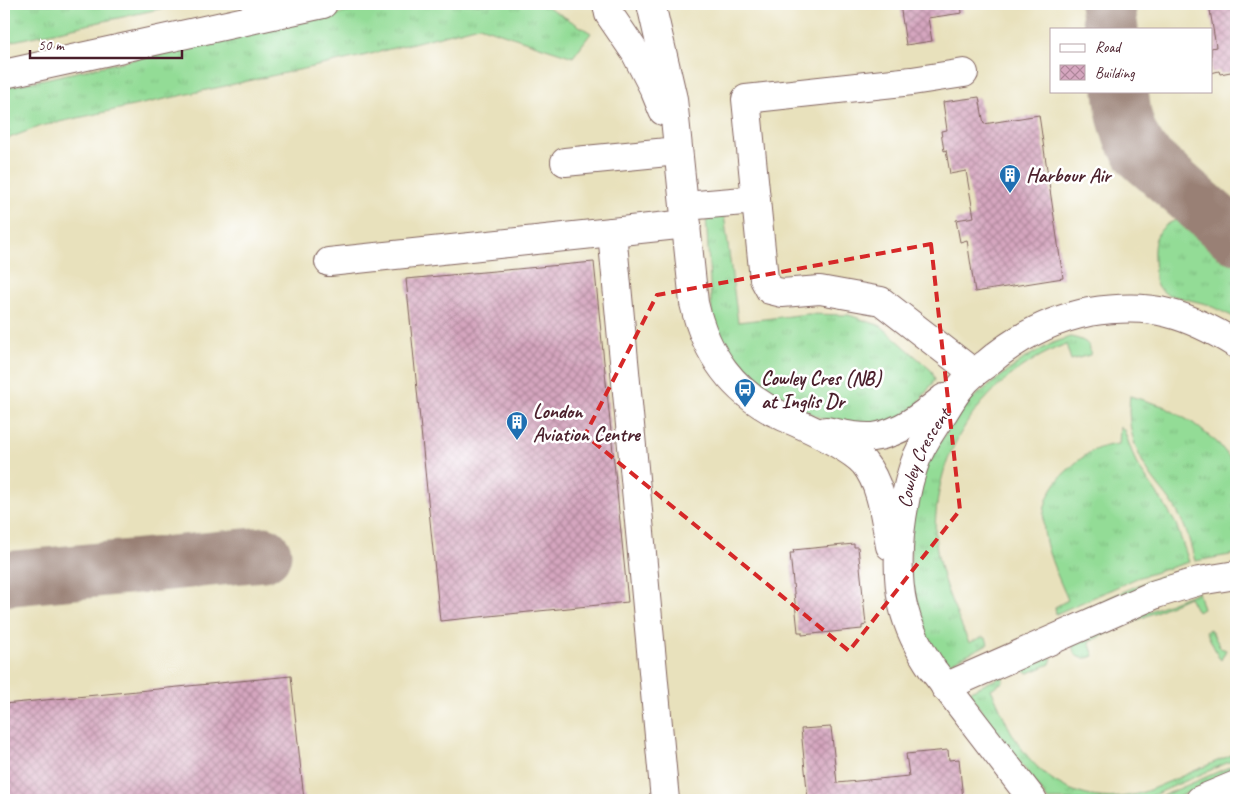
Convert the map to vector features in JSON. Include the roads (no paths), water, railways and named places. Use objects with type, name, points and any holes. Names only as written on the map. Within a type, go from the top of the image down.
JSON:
[{"type":"street","points":[[4,74],[323,4]]},
{"type":"street","points":[[589,4],[610,21],[635,52],[646,72],[677,148]]},
{"type":"street","points":[[607,4],[610,14],[621,34]]},
{"type":"street","points":[[651,4],[673,99],[694,303],[700,326],[718,363],[744,392],[781,416],[810,428],[854,454],[864,464],[872,476],[883,509],[900,594]]},
{"type":"street","points":[[810,428],[856,436],[872,437],[886,434],[918,419],[968,378],[881,301],[820,290],[782,293],[770,290],[764,279],[746,99],[912,81],[964,73]]},
{"type":"street","points":[[565,162],[677,148]]},
{"type":"street","points":[[329,262],[612,232],[756,200]]},
{"type":"street","points":[[612,232],[665,800]]},
{"type":"street","name":"Cowley Crescent","points":[[1033,800],[921,653],[910,631],[900,594],[900,536],[902,509],[918,456],[931,430],[968,378],[1033,330],[1055,321],[1101,310],[1140,308],[1167,313],[1195,322],[1236,344]]},
{"type":"street","points":[[946,687],[1156,594],[1199,581],[1236,575]]},
{"type":"street","points":[[1200,800],[1236,785]]},
{"type":"place","name":"Harbour Air","points":[[1010,194]]},
{"type":"place","name":"Cowley Cres (NB) at Inglis Dr","points":[[745,408]]},
{"type":"place","name":"London Aviation Centre","points":[[517,441]]}]
